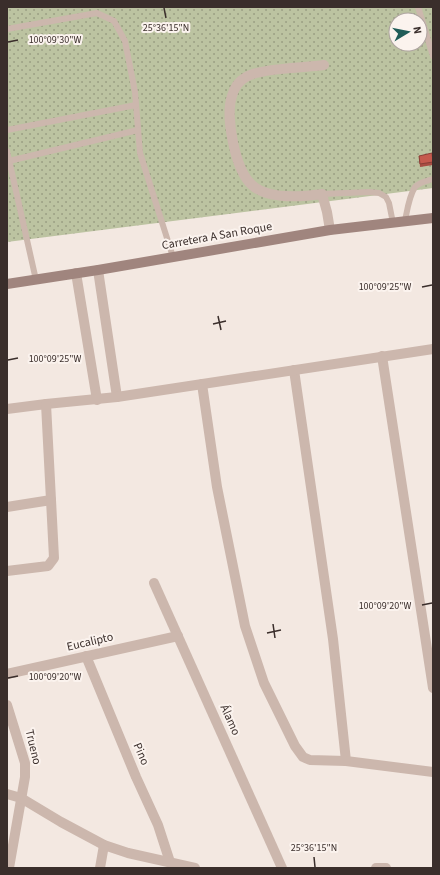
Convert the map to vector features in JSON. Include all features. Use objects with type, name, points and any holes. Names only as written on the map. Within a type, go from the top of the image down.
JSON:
[{"type":"main road","name":"Carretera A San Roque","points":[[7,284],[330,230],[433,218]]},
{"type":"street","points":[[324,65],[262,72],[247,76],[238,84],[232,96],[230,110],[233,142],[237,159],[251,185],[262,191],[288,197],[322,194],[330,230]]},
{"type":"street","points":[[98,270],[117,397]]},
{"type":"street","points":[[76,273],[97,400]]},
{"type":"street","points":[[7,409],[97,400],[433,348]]},
{"type":"street","points":[[382,356],[433,688]]},
{"type":"street","points":[[294,370],[333,639],[346,761]]},
{"type":"street","points":[[202,384],[217,487],[245,626],[264,683],[295,746],[303,757],[310,760],[346,761],[433,772]]},
{"type":"street","points":[[7,572],[48,566],[54,558],[46,404]]},
{"type":"street","points":[[7,507],[51,500]]},
{"type":"street","name":"Álamo","points":[[154,583],[282,868]]},
{"type":"street","name":"Eucalipto","points":[[7,674],[178,636]]},
{"type":"street","name":"Pino","points":[[86,656],[136,777],[158,825],[170,862]]},
{"type":"street","name":"Trueno","points":[[7,705],[25,763],[25,777],[9,868]]},
{"type":"street","points":[[7,794],[21,798],[61,822],[104,844],[128,853],[195,868]]},
{"type":"street","points":[[100,868],[104,844]]},
{"type":"street","points":[[376,868],[385,868]]},
{"type":"lane","points":[[418,7],[433,56]]},
{"type":"lane","points":[[7,29],[96,13],[114,21],[125,41],[135,92],[140,153],[173,257]]},
{"type":"lane","points":[[7,130],[136,104]]},
{"type":"lane","points":[[9,161],[138,130]]},
{"type":"lane","points":[[7,151],[36,280]]},
{"type":"lane","points":[[405,221],[409,201],[416,187],[425,181],[433,179]]},
{"type":"lane","points":[[322,194],[379,193],[386,197],[389,203],[394,223]]},
{"type":"green space","points":[[7,7],[433,7],[433,188],[7,242]]},
{"type":"building","points":[[432,153],[433,162],[420,164],[419,156]]}]
